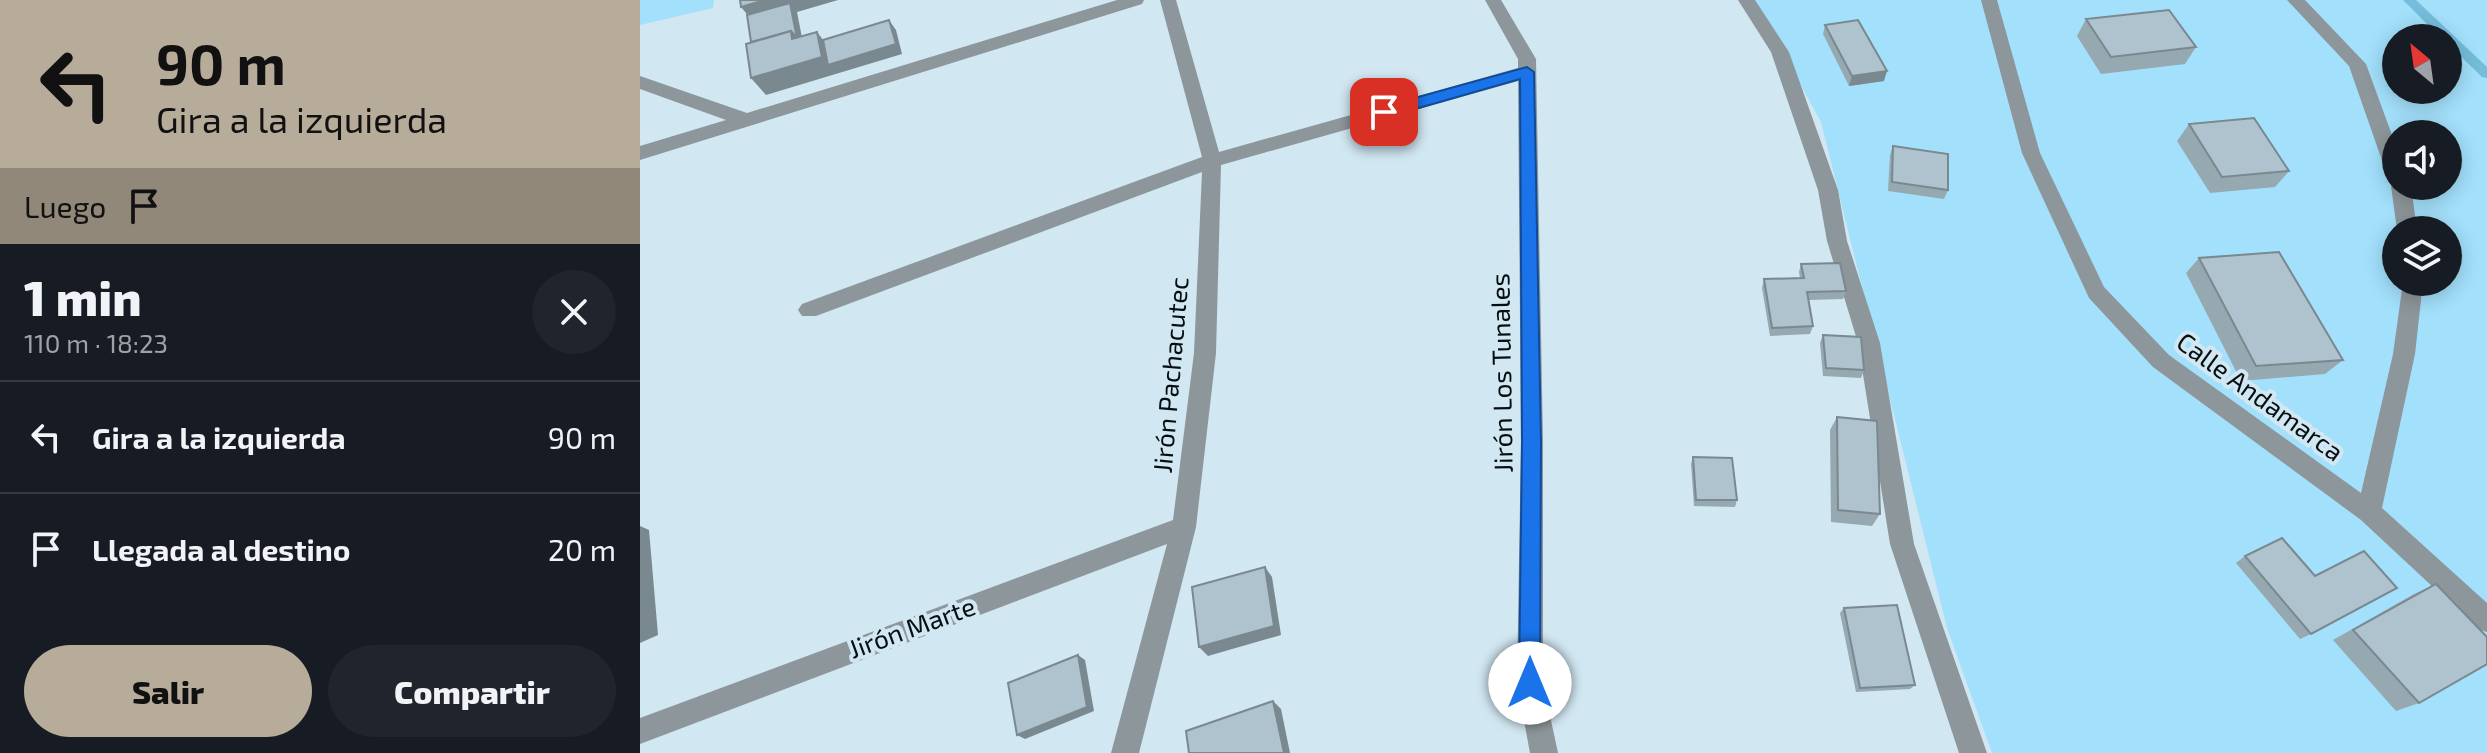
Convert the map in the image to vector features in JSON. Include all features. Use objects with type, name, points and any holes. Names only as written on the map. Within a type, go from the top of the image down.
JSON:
[{"type":"street","points":[[640,153],[1136,0]]},
{"type":"street","name":"Jirón Pachacutec","points":[[1125,753],[1184,527],[1205,353],[1212,161],[1168,0]]},
{"type":"street","name":"Jirón Los Tunales","points":[[1493,0],[1515,32],[1527,59],[1532,442],[1530,683],[1544,753]]},
{"type":"street","points":[[1746,0],[1780,52],[1828,190],[1837,241],[1869,343],[1902,544],[1973,753]]},
{"type":"street","name":"Calle Andamarca","points":[[1989,0],[2031,153],[2096,292],[2161,361],[2369,512],[2487,620]]},
{"type":"street","points":[[2295,0],[2357,64],[2382,133]]},
{"type":"street","points":[[809,310],[1212,161],[1527,72]]},
{"type":"street","points":[[640,82],[743,119]]},
{"type":"street","points":[[2369,512],[2404,354],[2411,296]]},
{"type":"street","name":"Jirón Marte","points":[[640,731],[1184,527]]},
{"type":"shaded area","points":[[640,0],[714,0],[713,8],[640,25]]},
{"type":"shaded area","points":[[1754,0],[2487,0],[2487,753],[1992,753],[1947,628],[1821,122]]},
{"type":"building","points":[[740,0],[765,0],[741,7]]},
{"type":"building","points":[[790,3],[797,38],[791,31],[751,42],[747,15]]},
{"type":"building","points":[[2169,10],[2196,47],[2111,57],[2086,19]]},
{"type":"building","points":[[889,20],[896,44],[828,65],[823,40]]},
{"type":"building","points":[[1858,20],[1887,71],[1852,76],[1825,25]]},
{"type":"building","points":[[791,31],[792,39],[817,32],[822,57],[751,78],[746,44]]},
{"type":"building","points":[[2254,118],[2289,171],[2222,177],[2189,124]]},
{"type":"building","points":[[1893,146],[1948,154],[1948,190],[1892,182]]},
{"type":"building","points":[[2279,252],[2343,360],[2256,366],[2199,258]]},
{"type":"building","points":[[1840,263],[1846,291],[1807,292],[1813,326],[1772,328],[1764,279],[1804,278],[1801,264]]},
{"type":"building","points":[[1823,335],[1861,337],[1864,370],[1826,368]]},
{"type":"building","points":[[1837,417],[1877,421],[1880,514],[1838,510]]},
{"type":"building","points":[[1693,457],[1732,458],[1737,500],[1696,500]]},
{"type":"building","points":[[2282,538],[2315,576],[2364,551],[2397,588],[2311,634],[2245,556]]},
{"type":"building","points":[[1265,567],[1274,626],[1199,647],[1192,587]]},
{"type":"building","points":[[2436,584],[2487,637],[2487,664],[2419,703],[2353,630]]},
{"type":"building","points":[[1897,605],[1915,685],[1860,688],[1844,608]]},
{"type":"building","points":[[1078,655],[1087,707],[1017,735],[1008,683]]},
{"type":"building","points":[[1273,701],[1284,753],[1189,753],[1186,731]]},
{"type":"waterway","points":[[2409,0],[2487,74]]},
{"type":"route","points":[[1384,112],[1527,72],[1532,442],[1530,683]]}]
